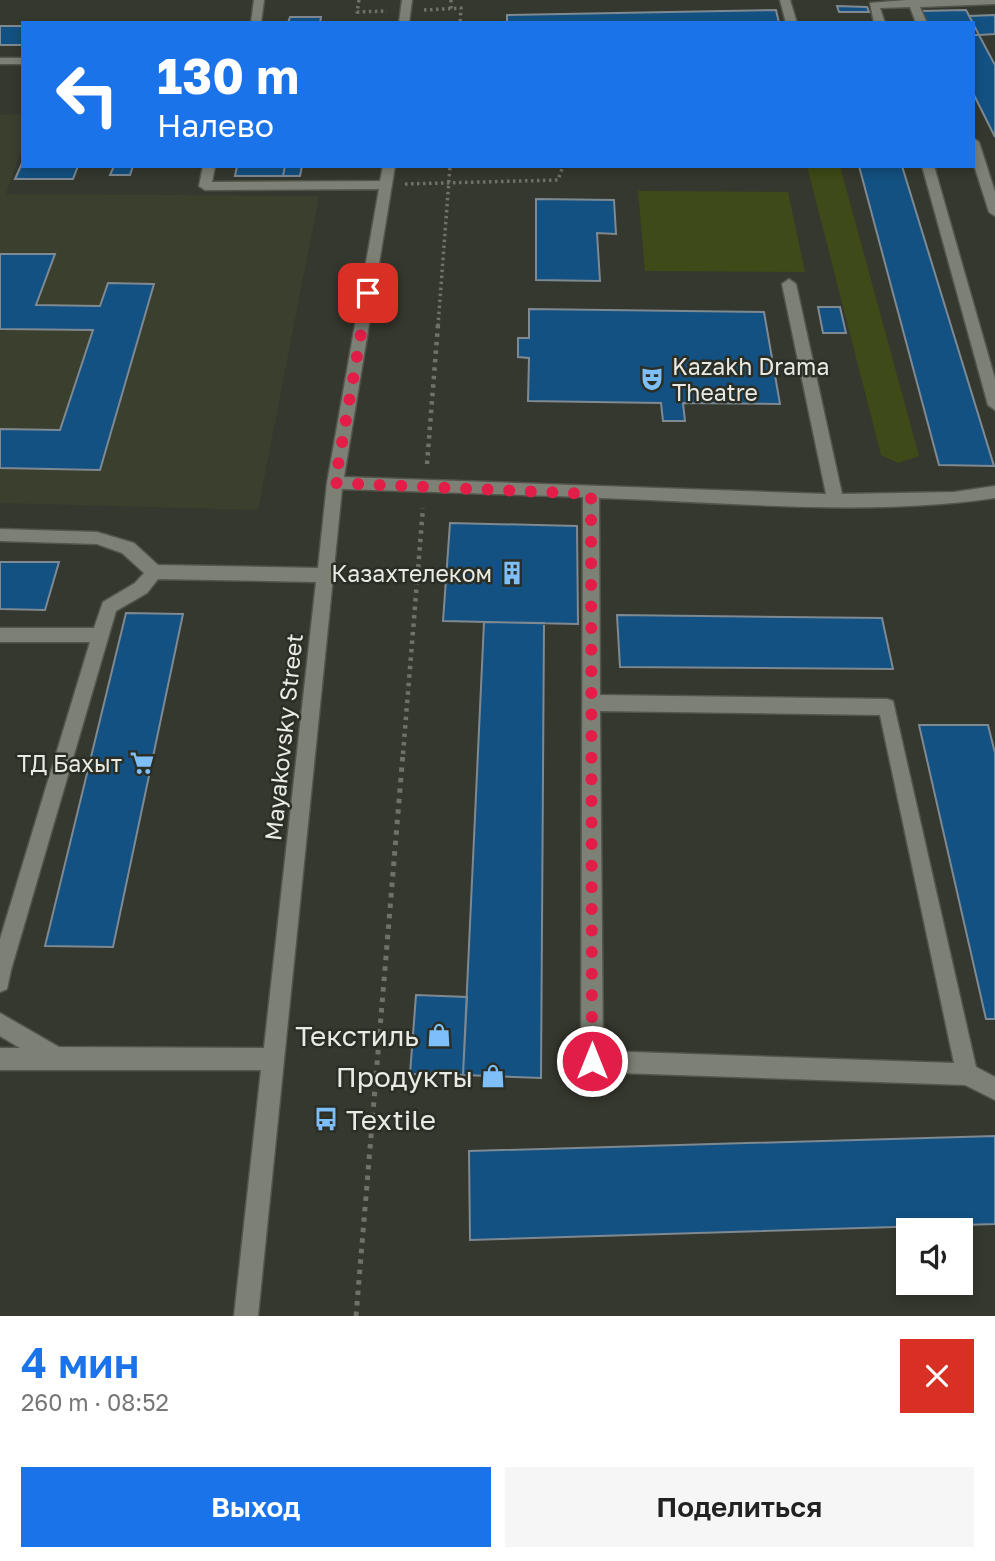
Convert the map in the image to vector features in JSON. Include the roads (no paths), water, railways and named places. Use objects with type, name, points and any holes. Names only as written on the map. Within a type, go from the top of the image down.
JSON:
[{"type":"street","points":[[256,21],[259,0]]},
{"type":"street","points":[[404,21],[407,0]]},
{"type":"street","points":[[785,0],[791,21]]},
{"type":"street","points":[[879,21],[874,5],[995,1]]},
{"type":"street","points":[[913,2],[921,21]]},
{"type":"street","points":[[0,61],[21,61]]},
{"type":"street","points":[[975,148],[995,212]]},
{"type":"street","points":[[209,168],[205,186],[388,176]]},
{"type":"street","points":[[929,168],[995,405]]},
{"type":"street","name":"Mayakovsky Street","points":[[246,1316],[335,483],[388,176]]},
{"type":"street","points":[[789,284],[835,500]]},
{"type":"street","points":[[335,483],[591,494],[835,500],[954,498],[995,492]]},
{"type":"street","points":[[591,494],[592,1061],[967,1074],[995,1089]]},
{"type":"street","points":[[0,536],[97,538],[128,548],[154,572],[325,575]]},
{"type":"street","points":[[0,982],[1,970],[109,607],[141,588],[154,572]]},
{"type":"street","points":[[0,635],[101,635]]},
{"type":"street","points":[[593,703],[887,707],[967,1074]]},
{"type":"street","points":[[0,1024],[57,1058]]},
{"type":"street","points":[[0,1059],[273,1059]]},
{"type":"place","name":"Kazakh Drama Theatre","points":[[652,379]]},
{"type":"place","name":"Казахтелеком","points":[[512,573]]},
{"type":"place","name":"ТД Бахыт","points":[[142,763]]},
{"type":"place","name":"Текстиль","points":[[439,1035]]},
{"type":"place","name":"Продукты","points":[[493,1076]]},
{"type":"place","name":"Textile","points":[[326,1119]]}]
